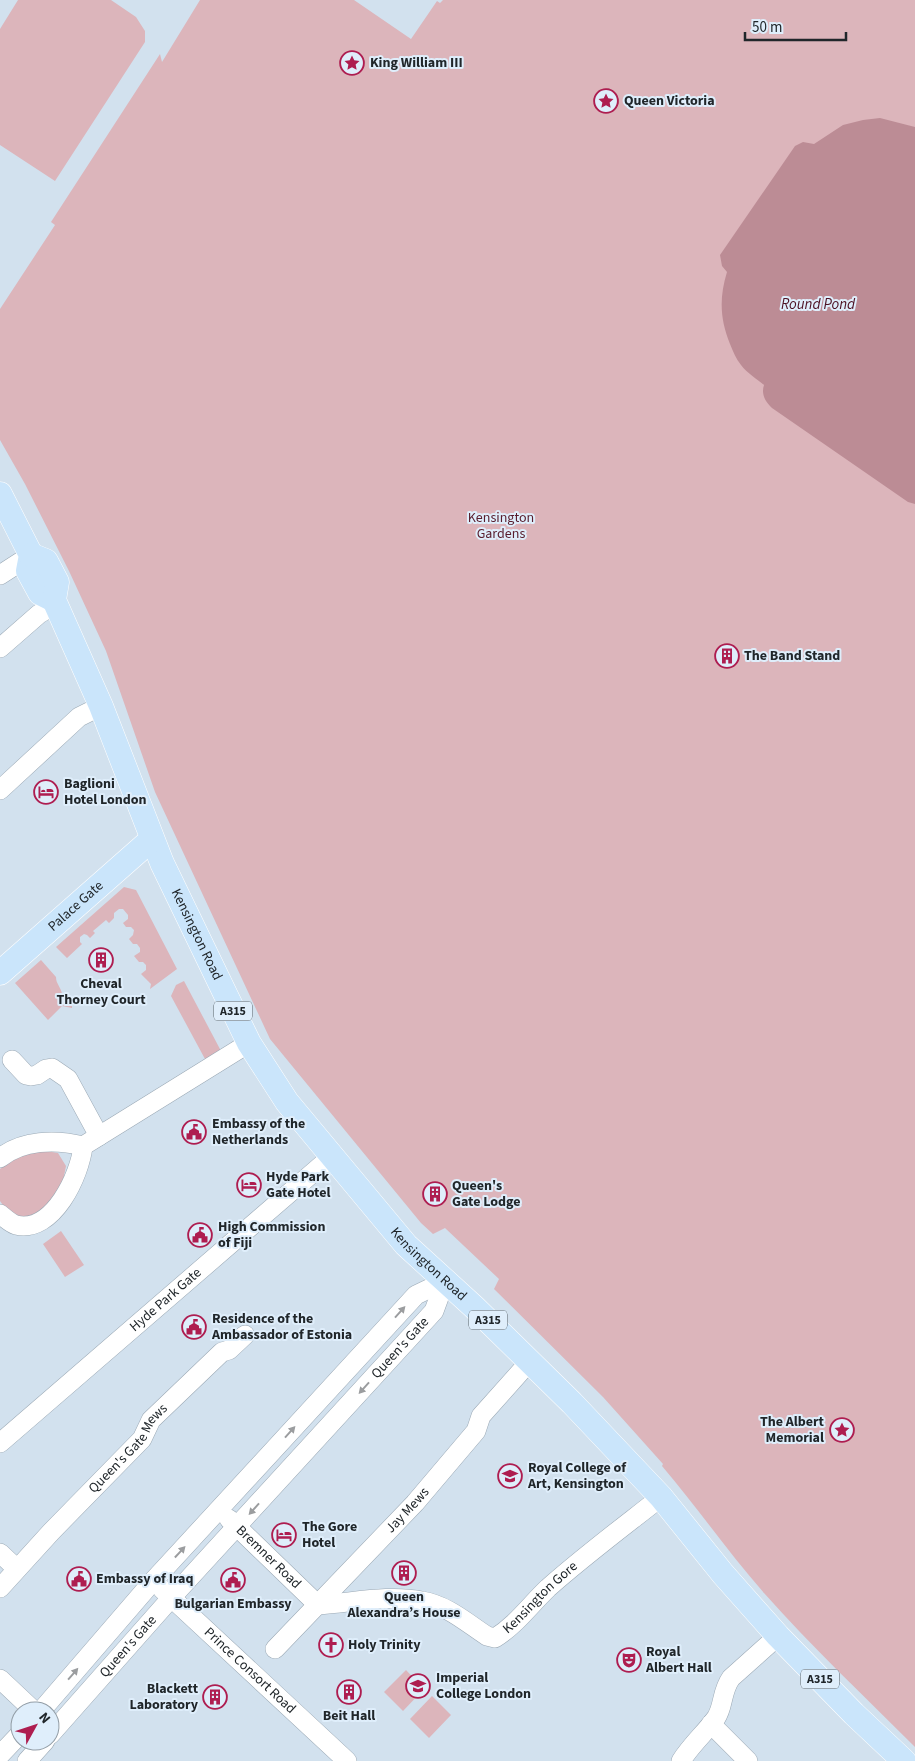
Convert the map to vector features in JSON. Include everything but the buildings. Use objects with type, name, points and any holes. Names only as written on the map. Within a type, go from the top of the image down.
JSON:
[{"type":"main road","name":"Kensington Road","points":[[0,494],[31,555],[46,561],[57,582],[55,602],[101,706],[152,839],[249,1043],[287,1102],[406,1245],[530,1361]]},
{"type":"main road","name":"Palace Gate","points":[[0,973],[152,839]]},
{"type":"main road","name":"A315","points":[[530,1361],[661,1497],[723,1574],[778,1636],[854,1714],[904,1761]]},
{"type":"street","points":[[0,575],[31,555]]},
{"type":"street","points":[[0,648],[55,602]]},
{"type":"street","points":[[0,790],[79,717],[101,706]]},
{"type":"street","points":[[0,1158],[7,1152],[29,1144],[57,1142],[83,1146],[249,1043]]},
{"type":"street","points":[[12,1060],[26,1075],[37,1075],[46,1069],[52,1068],[68,1079],[99,1136]]},
{"type":"street","points":[[0,1214],[16,1225],[28,1225],[49,1215],[58,1207],[75,1178],[83,1146]]},
{"type":"street","name":"Hyde Park Gate","points":[[0,1443],[331,1157]]},
{"type":"street","name":"Queen's Gate","points":[[50,1701],[153,1581],[416,1294],[445,1281]]},
{"type":"street","name":"Queen's Gate","points":[[60,1722],[434,1311],[445,1281]]},
{"type":"street","name":"Queen's Gate Mews","points":[[0,1588],[142,1439],[151,1420],[222,1352],[229,1350],[245,1335]]},
{"type":"street","name":"Jay Mews","points":[[274,1649],[415,1503],[476,1431],[481,1416],[530,1361]]},
{"type":"street","name":"Kensington Gore","points":[[318,1605],[392,1598],[423,1601],[443,1608],[487,1636],[495,1638],[510,1627],[548,1589],[661,1497]]},
{"type":"street","name":"Bremner Road","points":[[219,1510],[318,1605]]},
{"type":"street","points":[[0,1553],[17,1569]]},
{"type":"street","name":"Prince Consort Road","points":[[153,1581],[347,1761]]},
{"type":"street","points":[[681,1761],[719,1712],[725,1687],[731,1678],[778,1636]]},
{"type":"street","points":[[0,1679],[23,1701]]},
{"type":"street","points":[[711,1724],[748,1761]]},
{"type":"street","points":[[0,1755],[10,1744]]},
{"type":"street","name":"Queen's Gate","points":[[27,1761],[35,1751]]},
{"type":"green space","points":[[18,0],[111,0],[136,17],[145,31],[145,42],[55,181],[0,145],[0,29]]},
{"type":"green space","name":"Kensington Gardens","points":[[200,0],[354,0],[411,39],[437,1],[440,3],[443,0],[915,0],[915,1747],[819,1652],[764,1593],[662,1466],[663,1464],[603,1397],[494,1289],[499,1279],[445,1228],[433,1234],[421,1223],[270,1039],[155,792],[106,651],[69,571],[25,484],[0,440],[0,309],[55,225],[51,222],[160,54],[162,62]]},
{"type":"green space","points":[[124,887],[136,890],[177,969],[150,989],[151,984],[141,974],[146,970],[146,965],[143,962],[139,962],[134,956],[140,952],[140,948],[129,939],[133,935],[134,930],[131,927],[126,927],[123,923],[128,919],[128,915],[123,909],[119,909],[114,913],[114,918],[109,923],[106,920],[93,931],[95,933],[90,938],[84,934],[80,937],[82,944],[67,958],[56,947]]},
{"type":"green space","points":[[41,960],[56,977],[62,994],[72,1001],[72,1008],[62,1006],[48,1020],[15,983]]},
{"type":"green space","points":[[184,981],[221,1051],[205,1059],[171,996],[176,985]]},
{"type":"green space","points":[[40,1150],[58,1153],[66,1166],[62,1186],[40,1215],[20,1217],[5,1208],[0,1201],[0,1169],[13,1159]]},
{"type":"green space","points":[[61,1231],[84,1265],[65,1277],[43,1244]]},
{"type":"green space","points":[[406,1670],[424,1689],[403,1711],[384,1692]]},
{"type":"green space","points":[[432,1696],[451,1715],[429,1738],[410,1719]]},
{"type":"water","points":[[609,88],[617,94],[619,103],[613,111],[604,113],[595,108],[594,98],[599,90]]},
{"type":"water","name":"Round Pond","points":[[880,118],[915,127],[915,504],[908,502],[767,403],[763,391],[764,385],[743,368],[735,355],[724,326],[722,308],[727,272],[722,266],[720,255],[795,146],[803,142],[814,144],[843,125]]},
{"type":"place","name":"King William III","points":[[352,63]]},
{"type":"place","name":"Queen Victoria","points":[[606,101]]},
{"type":"place","name":"The Band Stand","points":[[727,656]]},
{"type":"place","name":"Baglioni Hotel London","points":[[46,792]]},
{"type":"place","name":"Cheval Thorney Court","points":[[101,960]]},
{"type":"place","name":"Embassy of the Netherlands","points":[[194,1132]]},
{"type":"place","name":"Hyde Park Gate Hotel","points":[[249,1185]]},
{"type":"place","name":"Queen's Gate Lodge","points":[[435,1194]]},
{"type":"place","name":"High Commission of Fiji","points":[[200,1235]]},
{"type":"place","name":"Residence of the Ambassador of Estonia","points":[[194,1327]]},
{"type":"place","name":"The Albert Memorial","points":[[842,1430]]},
{"type":"place","name":"Royal College of Art, Kensington","points":[[510,1476]]},
{"type":"place","name":"The Gore Hotel","points":[[284,1535]]},
{"type":"place","name":"Queen Alexandra’s House","points":[[404,1573]]},
{"type":"place","name":"Embassy of Iraq","points":[[79,1579]]},
{"type":"place","name":"Bulgarian Embassy","points":[[233,1580]]},
{"type":"place","name":"Holy Trinity","points":[[331,1645]]},
{"type":"place","name":"Royal Albert Hall","points":[[629,1660]]},
{"type":"place","name":"Imperial College London","points":[[418,1686]]},
{"type":"place","name":"Beit Hall","points":[[349,1692]]},
{"type":"place","name":"Blackett Laboratory","points":[[215,1697]]}]
